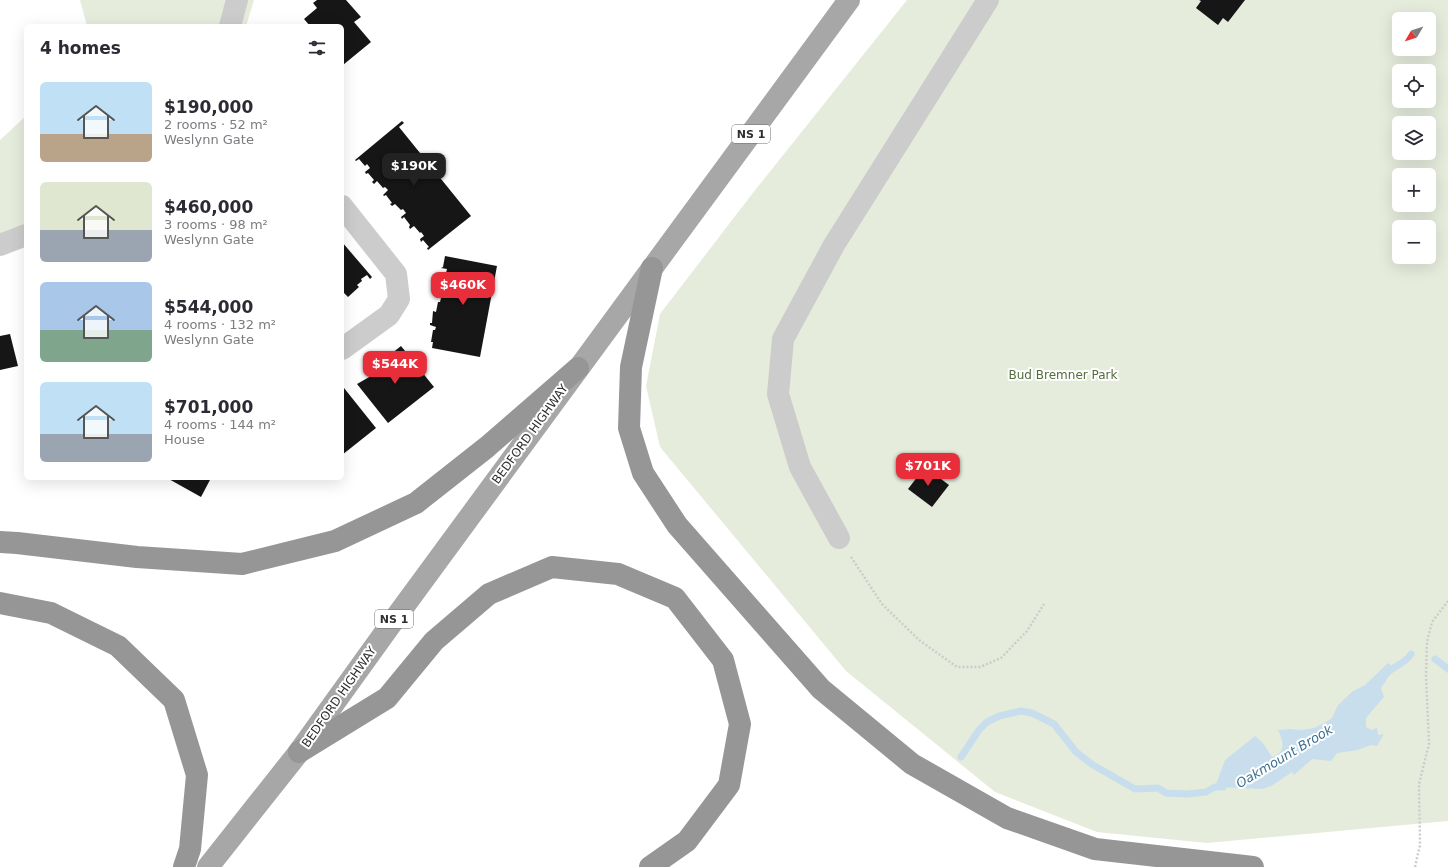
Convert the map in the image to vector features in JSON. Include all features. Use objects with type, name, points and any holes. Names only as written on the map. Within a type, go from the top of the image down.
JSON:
[{"type":"highway","points":[[652,268],[631,367],[629,428],[643,473],[677,525],[821,689],[912,764],[1007,818],[1095,849],[1253,867]]},
{"type":"highway","points":[[0,542],[137,557],[242,564],[334,541],[416,503],[487,446],[578,368]]},
{"type":"highway","points":[[300,752],[387,698],[434,641],[489,594],[552,567],[618,574],[675,598],[723,660],[740,724],[729,785],[687,842],[650,867]]},
{"type":"highway","points":[[0,603],[51,613],[118,646],[174,700],[197,775],[190,848],[184,867]]},
{"type":"main road","name":"BEDFORD HIGHWAY","points":[[208,867],[300,752],[404,606],[849,0]]},
{"type":"street","points":[[231,24],[237,0]]},
{"type":"street","points":[[839,538],[800,467],[778,394],[782,339],[834,245],[984,6]]},
{"type":"street","points":[[344,209],[396,274],[398,299],[389,315],[344,348]]},
{"type":"street","points":[[0,245],[24,235]]},
{"type":"path","points":[[839,538],[882,604],[919,640],[957,667],[980,667],[1001,658],[1027,631],[1044,604]]},
{"type":"path","points":[[1415,867],[1420,845],[1419,784],[1429,744],[1426,675],[1427,642],[1432,622],[1448,601]]},
{"type":"green space","points":[[80,0],[254,0],[247,24],[86,24]]},
{"type":"green space","name":"Bud Bremner Park","points":[[907,0],[1448,0],[1448,821],[1207,843],[1097,832],[995,792],[846,671],[660,447],[646,386],[660,314],[752,194]]},
{"type":"green space","points":[[24,118],[24,241],[0,252],[0,140]]},
{"type":"water","points":[[1388,663],[1393,667],[1381,688],[1384,697],[1366,718],[1366,727],[1372,730],[1377,728],[1378,735],[1384,734],[1377,746],[1371,745],[1358,750],[1337,753],[1331,761],[1312,759],[1294,775],[1292,772],[1273,785],[1263,789],[1215,787],[1225,760],[1255,736],[1263,743],[1272,757],[1277,755],[1282,749],[1282,742],[1278,730],[1301,730],[1314,728],[1324,723],[1332,718],[1338,705],[1353,691],[1365,685]]},
{"type":"building","points":[[317,0],[346,0],[361,17],[354,22],[371,42],[344,64],[344,24],[308,24],[304,19],[317,8],[313,3]]},
{"type":"building","points":[[1199,0],[1245,0],[1228,22],[1223,18],[1218,25],[1196,8],[1201,1]]},
{"type":"building","points":[[402,121],[404,123],[399,127],[471,216],[428,250],[427,248],[429,247],[423,240],[421,242],[420,239],[424,236],[421,232],[420,233],[414,226],[410,229],[410,225],[404,217],[402,219],[401,217],[406,213],[403,209],[401,210],[395,204],[392,206],[390,204],[392,203],[386,195],[383,195],[388,190],[385,187],[383,188],[377,181],[374,184],[372,182],[374,180],[368,173],[366,174],[365,172],[370,168],[367,164],[365,166],[359,159],[356,161],[355,160]]},
{"type":"building","points":[[344,244],[372,277],[370,279],[367,275],[361,279],[362,281],[357,285],[359,287],[348,297],[344,293]]},
{"type":"building","points":[[445,256],[497,266],[480,357],[432,348],[433,342],[431,342],[433,330],[435,330],[436,327],[430,325],[430,323],[432,323],[433,311],[436,312],[438,302],[440,302],[441,298],[435,297],[437,294],[438,283],[441,284],[444,273],[446,273],[447,269],[441,268],[443,267]]},
{"type":"building","points":[[10,334],[18,366],[0,370],[0,336]]},
{"type":"building","points":[[401,346],[434,387],[388,423],[357,384],[371,376],[368,372],[378,364],[380,366],[393,357],[391,354]]},
{"type":"building","points":[[344,388],[376,428],[344,453]]},
{"type":"building","points":[[925,467],[949,485],[932,507],[908,489]]},
{"type":"building","points":[[171,480],[210,480],[201,497]]},
{"type":"waterway","name":"Oakmount Brook","points":[[1387,673],[1406,660],[1411,654]]},
{"type":"waterway","name":"Oakmount Brook","points":[[1435,659],[1448,669]]},
{"type":"waterway","name":"Oakmount Brook","points":[[961,757],[979,730],[987,722],[999,716],[1021,711],[1032,713],[1054,724],[1076,752],[1093,765],[1135,789],[1158,788],[1166,793],[1187,794],[1206,792],[1215,787],[1223,787]]}]
